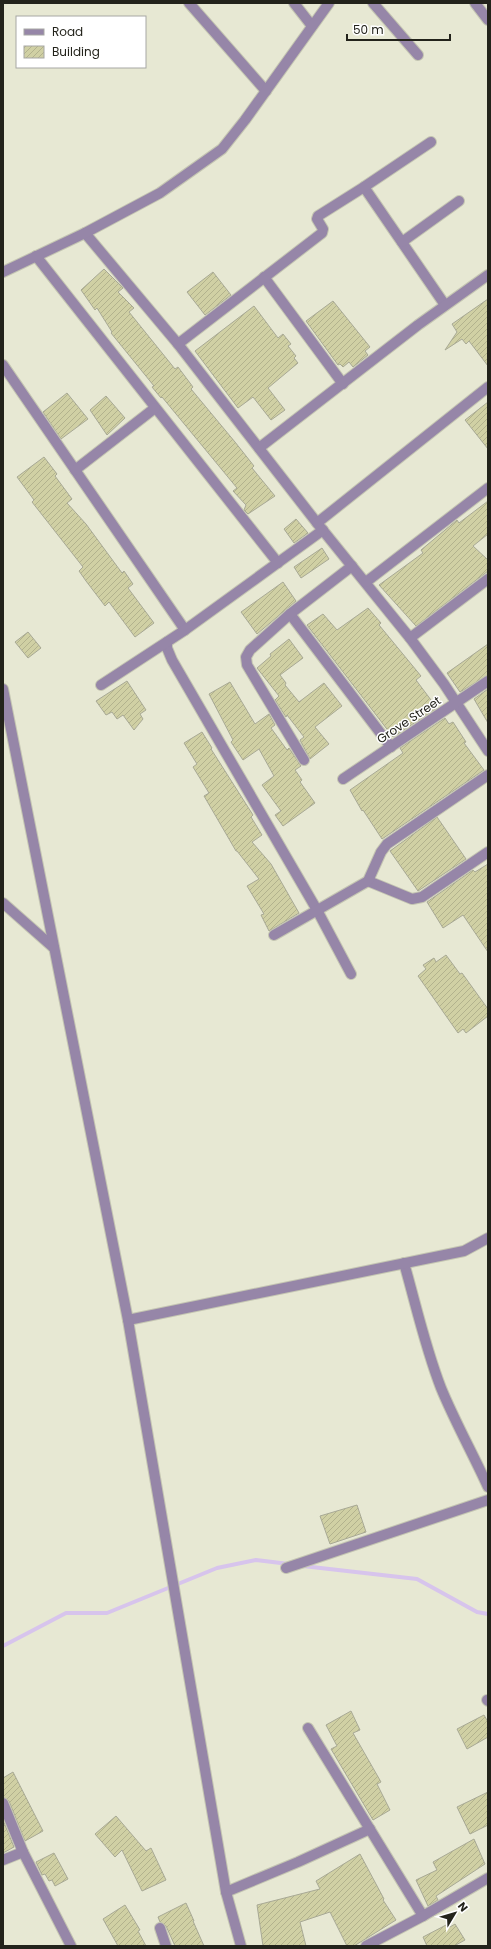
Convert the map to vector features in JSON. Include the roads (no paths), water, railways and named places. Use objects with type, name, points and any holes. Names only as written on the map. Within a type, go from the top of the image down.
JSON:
[{"type":"street","points":[[189,3],[266,91]]},
{"type":"street","points":[[294,3],[312,26]]},
{"type":"street","points":[[3,272],[85,233],[160,193],[222,149],[266,91],[329,3]]},
{"type":"street","points":[[373,3],[418,55]]},
{"type":"street","points":[[475,3],[488,20]]},
{"type":"street","points":[[178,344],[322,234],[323,229],[317,219],[318,216],[364,188],[430,142]]},
{"type":"street","points":[[364,188],[445,305]]},
{"type":"street","points":[[402,242],[459,201]]},
{"type":"street","points":[[85,233],[178,344],[320,526],[410,638],[488,751]]},
{"type":"street","points":[[36,256],[278,563]]},
{"type":"street","points":[[260,448],[445,305],[488,275]]},
{"type":"street","points":[[264,277],[343,384]]},
{"type":"street","points":[[3,365],[185,630]]},
{"type":"street","points":[[101,685],[185,630],[278,563],[320,526],[488,387]]},
{"type":"street","points":[[75,470],[155,408]]},
{"type":"street","points":[[366,582],[488,488]]},
{"type":"street","points":[[304,760],[247,665],[246,657],[250,650],[290,614],[352,566]]},
{"type":"street","points":[[410,638],[488,579]]},
{"type":"street","points":[[290,614],[391,747]]},
{"type":"street","points":[[167,642],[167,648],[172,660],[317,910],[351,974]]},
{"type":"street","name":"Grove Street","points":[[343,779],[457,704],[488,681]]},
{"type":"street","points":[[3,689],[128,1320],[226,1892],[241,1946]]},
{"type":"street","points":[[274,935],[368,881],[381,852],[387,844],[488,774]]},
{"type":"street","points":[[368,881],[412,899],[422,897],[488,852]]},
{"type":"street","points":[[3,903],[54,948]]},
{"type":"street","points":[[128,1320],[464,1250],[488,1238]]},
{"type":"street","points":[[404,1263],[436,1374],[456,1423],[488,1487]]},
{"type":"street","points":[[286,1568],[488,1500]]},
{"type":"street","points":[[308,1728],[423,1916]]},
{"type":"street","points":[[3,1803],[23,1852],[71,1946]]},
{"type":"street","points":[[226,1892],[298,1862],[370,1829]]},
{"type":"street","points":[[3,1860],[23,1852]]},
{"type":"street","points":[[366,1946],[488,1879]]},
{"type":"street","points":[[160,1928],[166,1946]]},
{"type":"waterway","points":[[3,1646],[66,1613],[107,1613],[217,1568],[256,1560],[289,1564]]},
{"type":"waterway","points":[[303,1566],[417,1579],[477,1612],[488,1614]]}]
